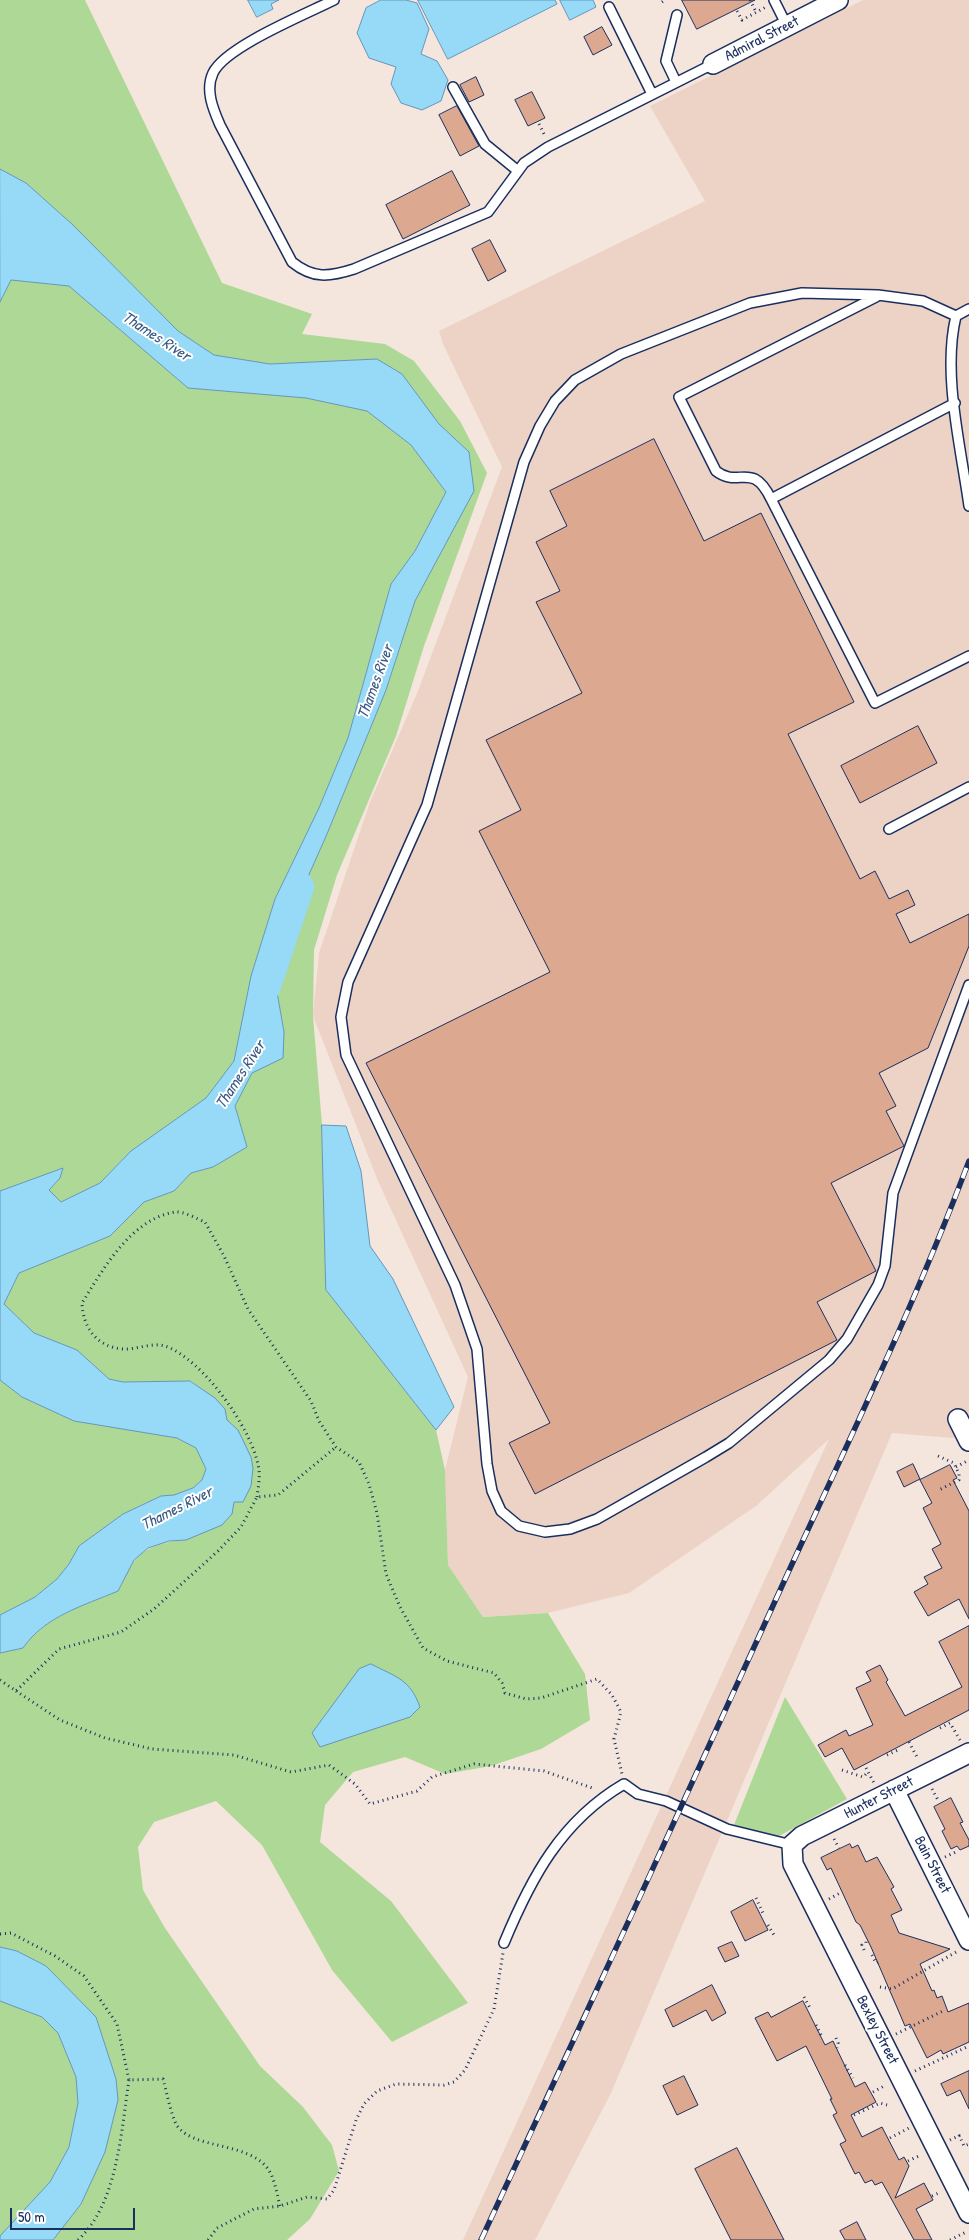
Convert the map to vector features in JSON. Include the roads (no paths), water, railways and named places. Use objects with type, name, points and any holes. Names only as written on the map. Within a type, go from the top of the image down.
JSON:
[{"type":"street","name":"Admiral Street","points":[[713,64],[838,0]]},
{"type":"street","points":[[958,1419],[969,1441]]},
{"type":"street","name":"Hunter Street","points":[[792,1845],[802,1836],[885,1789],[965,1748]]},
{"type":"street","name":"Bain Street","points":[[885,1789],[966,1944]]},
{"type":"street","name":"Bexley Street","points":[[792,1845],[793,1864],[969,2213]]},
{"type":"lane","points":[[334,0],[235,50],[218,65],[210,87],[214,112],[220,125],[292,262],[304,271],[318,275],[337,274],[354,269],[488,212],[524,163],[548,146],[713,64]]},
{"type":"lane","points":[[774,1],[787,26]]},
{"type":"lane","points":[[609,7],[652,94]]},
{"type":"lane","points":[[676,15],[666,62],[676,82]]},
{"type":"lane","points":[[453,87],[485,144],[518,171]]},
{"type":"lane","points":[[956,316],[924,301],[878,295],[802,293],[750,303],[700,321],[604,363],[575,380],[555,401],[540,426],[524,462],[427,805],[348,982],[341,1018],[346,1055],[455,1285],[469,1324],[477,1348],[487,1464],[492,1490],[501,1511],[518,1526],[545,1532],[570,1528],[596,1519],[729,1443],[838,1351],[883,1276],[893,1193],[969,985]]},
{"type":"lane","points":[[878,295],[679,397],[716,471],[728,476],[754,478],[760,481],[875,703],[969,656]]},
{"type":"lane","points":[[969,308],[956,316],[952,333],[955,403],[969,506]]},
{"type":"lane","points":[[771,499],[955,403]]},
{"type":"lane","points":[[888,830],[969,787]]},
{"type":"lane","points":[[504,1943],[526,1891],[564,1833],[602,1797],[624,1784],[638,1794],[666,1801],[727,1829],[792,1845]]},
{"type":"water","points":[[248,0],[279,0],[271,4],[273,9],[257,17]]},
{"type":"water","points":[[381,0],[406,0],[417,3],[429,29],[421,54],[437,61],[448,80],[441,101],[422,110],[401,103],[391,84],[396,67],[369,58],[357,33],[366,8]]},
{"type":"water","points":[[418,0],[555,0],[557,4],[448,59]]},
{"type":"water","points":[[560,0],[593,0],[596,7],[570,20]]},
{"type":"water","points":[[0,169],[26,183],[73,225],[178,331],[214,355],[270,364],[377,359],[402,374],[439,424],[469,452],[474,491],[415,601],[386,690],[327,834],[280,940],[277,992],[284,1032],[283,1058],[252,1073],[235,1106],[247,1147],[213,1167],[191,1173],[174,1191],[144,1202],[110,1236],[19,1273],[4,1304],[34,1333],[77,1350],[109,1379],[123,1382],[190,1381],[215,1398],[225,1409],[227,1420],[238,1430],[251,1457],[253,1468],[251,1486],[243,1502],[234,1502],[232,1514],[222,1525],[186,1540],[169,1541],[148,1548],[134,1560],[118,1591],[78,1607],[53,1620],[32,1637],[23,1648],[0,1653],[0,1615],[35,1597],[57,1579],[69,1564],[79,1546],[123,1514],[161,1496],[174,1495],[193,1488],[202,1480],[206,1469],[196,1448],[177,1438],[74,1421],[22,1397],[0,1380],[0,1191],[63,1168],[60,1178],[49,1190],[61,1202],[100,1183],[131,1151],[206,1098],[234,1061],[251,976],[275,899],[319,808],[348,738],[391,584],[415,551],[446,492],[411,445],[367,411],[306,398],[188,388],[69,286],[11,280],[0,302]]},
{"type":"water","points":[[322,1125],[346,1126],[361,1171],[370,1246],[393,1279],[454,1407],[436,1430],[326,1290]]},
{"type":"water","points":[[371,1664],[395,1676],[407,1685],[412,1690],[420,1707],[410,1717],[320,1747],[312,1733],[359,1669]]},
{"type":"water","points":[[0,1947],[17,1951],[46,1966],[96,2017],[116,2079],[118,2100],[105,2152],[81,2204],[53,2240],[0,2240],[0,2236],[50,2182],[69,2147],[78,2103],[76,2077],[58,2033],[42,2017],[0,2001]]},
{"type":"waterway","name":"Thames River","points":[[266,986],[299,887]]},
{"type":"railway","points":[[481,2240],[882,1370],[949,1214],[969,1161]]}]
